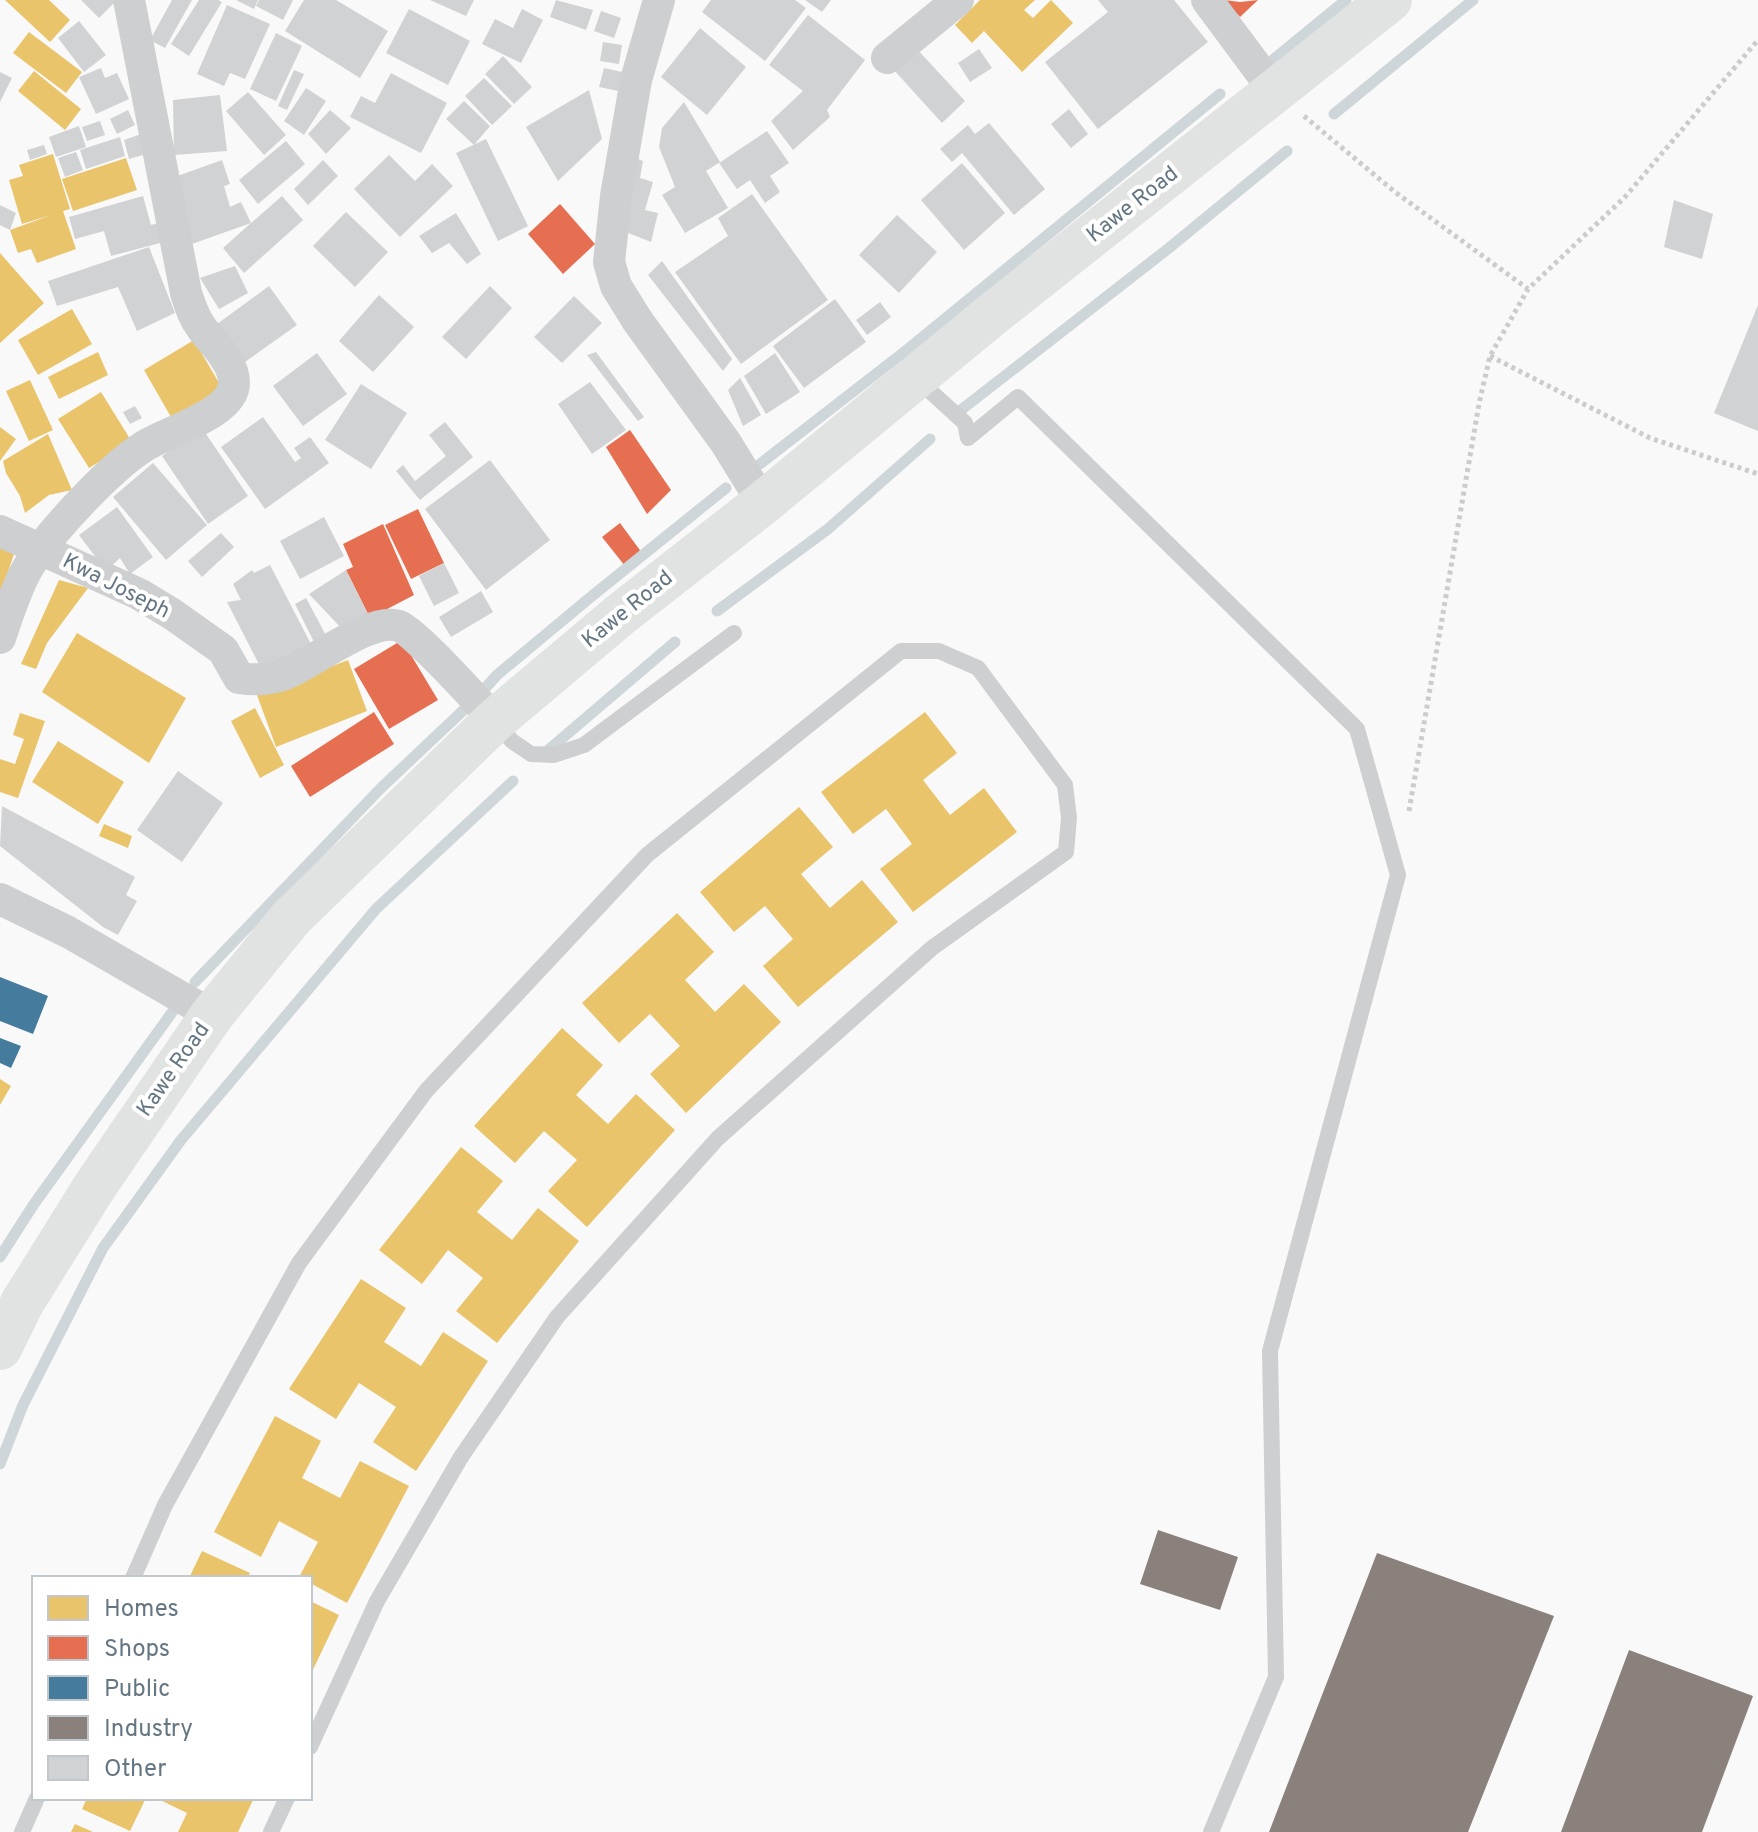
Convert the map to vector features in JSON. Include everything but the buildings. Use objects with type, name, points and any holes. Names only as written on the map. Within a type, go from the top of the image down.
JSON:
[{"type":"main road","name":"Kawe Road","points":[[0,1348],[11,1294],[95,1186],[212,1015],[291,918],[494,721],[621,614],[763,503],[994,313],[1390,0]]},
{"type":"street","points":[[0,638],[24,574],[40,549],[121,461],[171,431],[213,413],[228,403],[233,392],[234,380],[225,356],[199,325],[186,293],[129,0]]},
{"type":"street","points":[[659,0],[636,80],[616,196],[609,262],[616,286],[637,320],[726,443],[763,503]]},
{"type":"street","points":[[887,58],[958,0]]},
{"type":"street","points":[[1207,0],[1276,93]]},
{"type":"street","name":"Kwa Joseph","points":[[0,531],[139,594],[172,614],[223,650],[239,678],[253,680],[278,676],[379,624],[402,626],[474,696],[494,721]]},
{"type":"street","points":[[0,899],[68,932],[212,1015]]},
{"type":"lane","points":[[916,378],[965,423],[968,438],[1018,397],[1357,729],[1398,875],[1270,1351],[1276,1677],[1211,1832]]},
{"type":"lane","points":[[494,721],[512,741],[531,754],[554,755],[584,745],[734,633]]},
{"type":"lane","points":[[134,1576],[165,1505],[299,1263],[426,1091],[647,855],[901,651],[939,651],[978,668],[1065,785],[1069,818],[1066,852],[932,948],[718,1138],[557,1317],[461,1457],[377,1601],[312,1743]]},
{"type":"lane","points":[[22,1832],[36,1800]]},
{"type":"lane","points":[[271,1832],[286,1800]]},
{"type":"path","points":[[1409,812],[1479,404],[1490,356],[1528,289],[1625,197],[1758,40]]},
{"type":"path","points":[[1276,93],[1395,192],[1528,289]]},
{"type":"path","points":[[1490,356],[1650,438],[1758,474]]},
{"type":"waterway","points":[[1274,59],[1346,0]]},
{"type":"waterway","points":[[1334,114],[1473,0]]},
{"type":"waterway","points":[[760,464],[908,349],[1220,94]]},
{"type":"waterway","points":[[961,410],[1169,248],[1287,151]]},
{"type":"waterway","points":[[717,611],[828,529],[930,439]]},
{"type":"waterway","points":[[480,694],[497,675],[726,488]]},
{"type":"waterway","points":[[546,752],[675,642]]},
{"type":"waterway","points":[[195,982],[381,788],[470,704]]},
{"type":"waterway","points":[[0,1464],[23,1405],[103,1248],[181,1140],[376,909],[513,781]]},
{"type":"waterway","points":[[0,1257],[34,1204],[173,1011]]}]
